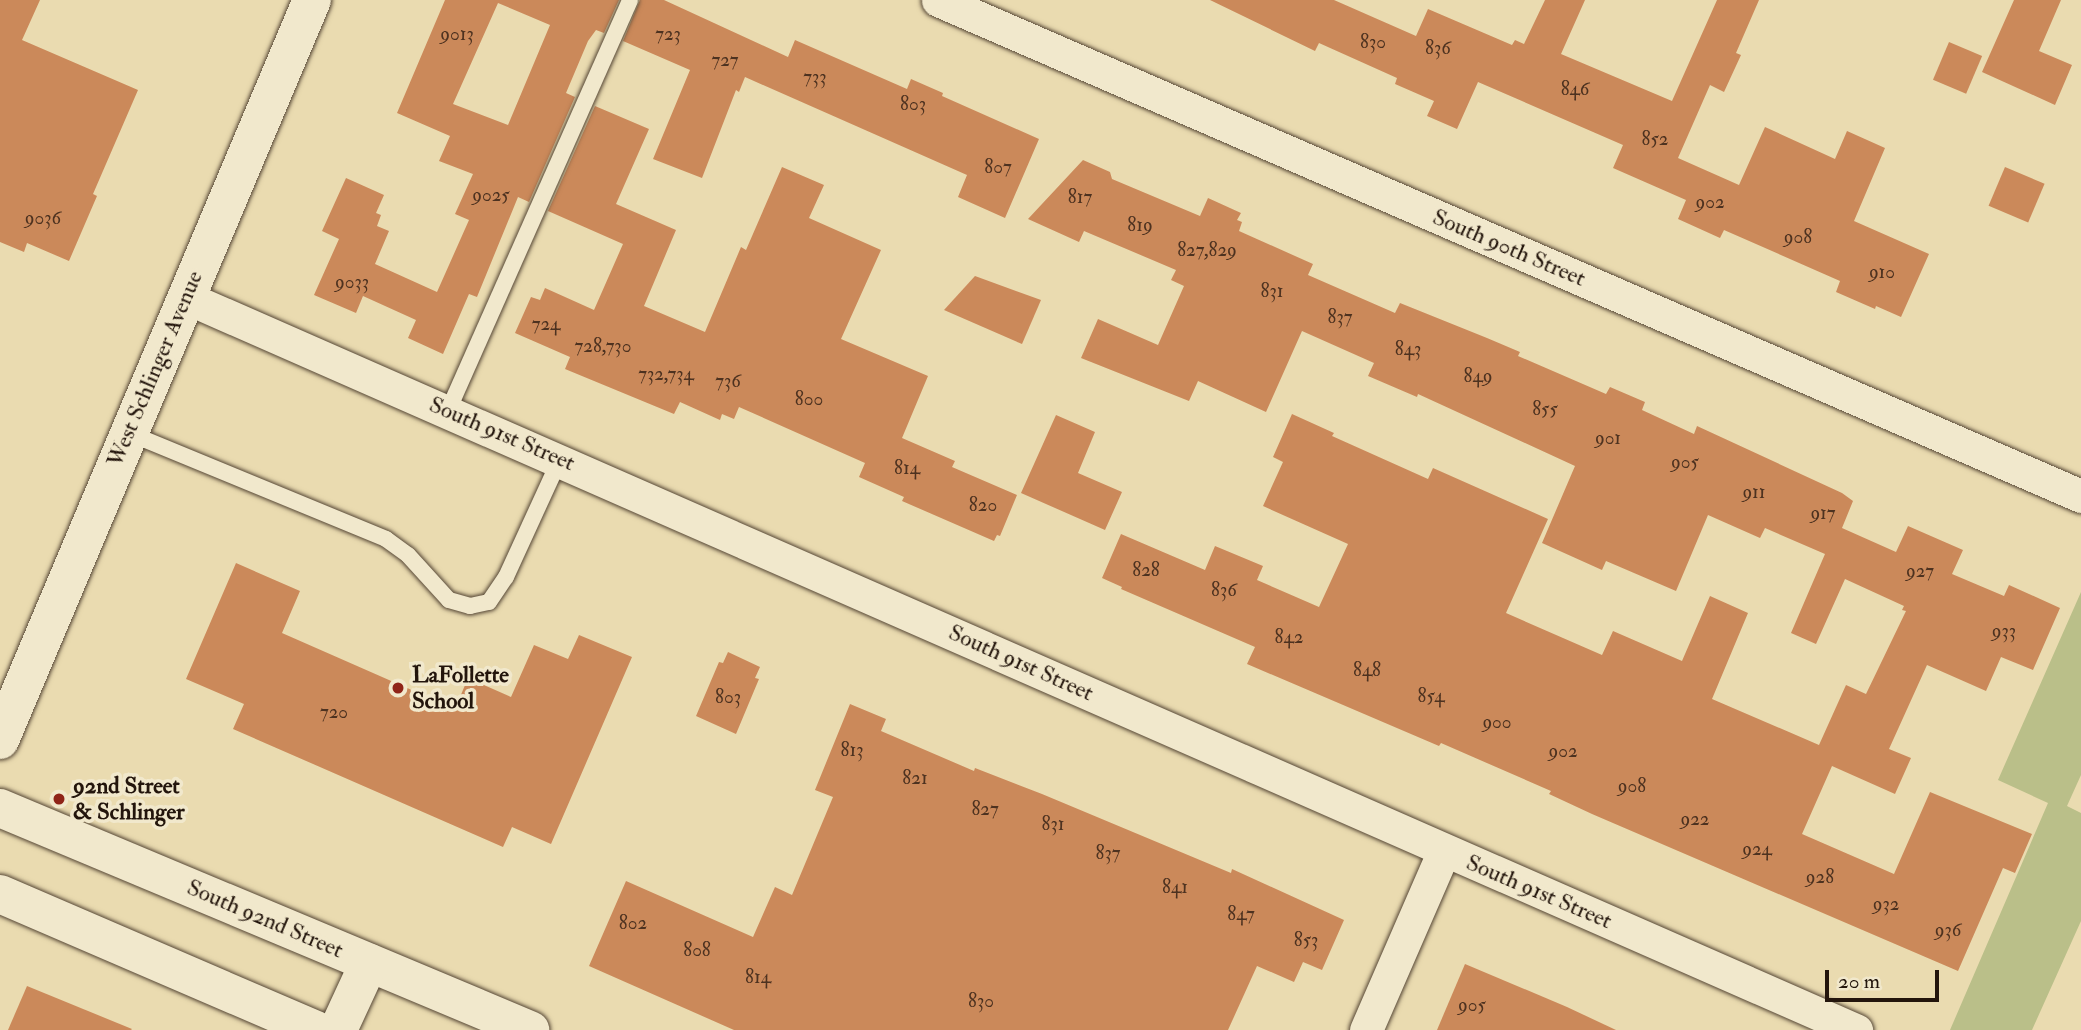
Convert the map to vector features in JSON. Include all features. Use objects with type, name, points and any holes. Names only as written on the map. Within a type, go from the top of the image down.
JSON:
[{"type":"street","name":"West Schlinger Avenue","points":[[0,740],[312,0]]},
{"type":"street","name":"South 90th Street","points":[[938,0],[2081,496]]},
{"type":"street","name":"South 91st Street","points":[[186,297],[1856,1030]]},
{"type":"street","name":"South 92nd Street","points":[[0,808],[530,1030]]},
{"type":"street","points":[[1366,1030],[1444,851]]},
{"type":"street","points":[[0,894],[316,1030]]},
{"type":"street","points":[[338,1030],[369,963]]},
{"type":"lane","points":[[448,411],[630,0]]},
{"type":"lane","points":[[128,433],[386,539],[408,555],[449,600],[470,606],[489,602],[506,577],[560,459]]},
{"type":"green space","points":[[2081,592],[2081,775],[2067,806],[2081,813],[2081,921],[2032,1030],[1950,1030],[2048,803],[1998,780]]},
{"type":"building","points":[[0,0],[40,0],[22,40],[138,90],[93,194],[97,196],[69,261],[27,243],[24,252],[0,242]]},
{"type":"building","points":[[445,0],[619,0],[604,33],[596,30],[588,41],[566,93],[575,97],[529,202],[518,197],[477,297],[469,294],[443,354],[408,338],[416,320],[363,296],[356,313],[314,295],[339,239],[322,231],[346,178],[384,195],[376,213],[381,215],[377,226],[389,231],[375,264],[437,292],[469,220],[455,214],[473,174],[439,161],[450,136],[397,113]],"holes":[[[498,3],[550,25],[508,125],[453,104]]]},
{"type":"building","points":[[640,0],[664,0],[788,57],[795,40],[907,89],[911,79],[943,93],[942,96],[1039,139],[1005,218],[958,197],[967,175],[745,77],[739,92],[736,90],[702,178],[653,159],[690,70],[623,41]]},
{"type":"building","points":[[1210,0],[1334,0],[1416,36],[1428,9],[1512,45],[1515,40],[1524,44],[1545,0],[1585,0],[1561,54],[1672,101],[1717,0],[1759,0],[1736,53],[1741,55],[1724,92],[1710,85],[1678,158],[1739,185],[1765,127],[1835,159],[1847,131],[1885,148],[1854,221],[1929,254],[1901,317],[1876,306],[1875,309],[1836,292],[1840,281],[1724,230],[1720,238],[1678,219],[1686,200],[1613,168],[1623,145],[1478,82],[1457,129],[1427,116],[1434,101],[1395,84],[1397,78],[1319,43],[1315,51]]},
{"type":"building","points":[[2014,0],[2061,0],[2039,51],[2072,65],[2055,105],[1982,72]]},
{"type":"building","points":[[1949,42],[1982,56],[1966,94],[1933,80]]},
{"type":"building","points":[[595,106],[649,129],[616,204],[676,230],[644,306],[705,332],[741,247],[746,250],[782,167],[824,185],[809,218],[881,250],[841,339],[928,376],[902,438],[955,461],[952,467],[1017,495],[1000,536],[997,535],[994,541],[902,501],[904,497],[859,477],[865,463],[739,407],[734,419],[722,414],[720,420],[680,402],[674,414],[565,369],[570,357],[515,333],[531,297],[540,300],[545,288],[594,310],[623,244],[548,211]]},
{"type":"building","points":[[1083,160],[1110,172],[1112,179],[1200,216],[1208,198],[1241,213],[1237,220],[1242,222],[1239,231],[1313,264],[1308,275],[1395,313],[1400,303],[1520,352],[1518,356],[1606,394],[1610,387],[1645,402],[1642,410],[1694,434],[1697,426],[1842,493],[1853,501],[1842,528],[1896,552],[1908,526],[1963,550],[1952,574],[2004,596],[2009,585],[2060,608],[2033,670],[2001,657],[1986,691],[1927,665],[1889,749],[1911,758],[1895,794],[1832,766],[1802,834],[1894,874],[1930,792],[2032,834],[2015,873],[2003,868],[1958,971],[1592,814],[1549,794],[1551,791],[1441,743],[1439,746],[1247,664],[1255,647],[1121,589],[1122,587],[1102,578],[1121,534],[1205,570],[1215,546],[1263,566],[1257,580],[1319,607],[1348,544],[1263,506],[1283,462],[1273,457],[1292,414],[1334,433],[1332,436],[1428,479],[1433,468],[1548,519],[1506,613],[1602,655],[1613,631],[1682,661],[1710,596],[1748,613],[1712,699],[1819,745],[1846,685],[1866,694],[1906,611],[1902,610],[1904,606],[1845,579],[1816,644],[1791,633],[1825,554],[1765,528],[1760,538],[1708,515],[1676,591],[1606,561],[1602,570],[1542,543],[1575,466],[1418,394],[1417,397],[1368,376],[1374,363],[1302,331],[1266,412],[1198,381],[1189,401],[1081,358],[1098,319],[1158,345],[1184,286],[1171,280],[1176,270],[1084,231],[1079,242],[1028,219]]},
{"type":"building","points":[[2005,167],[2045,184],[2028,222],[1989,206]]},
{"type":"building","points":[[975,276],[1041,300],[1022,344],[944,310]]},
{"type":"building","points":[[1056,415],[1095,432],[1078,473],[1122,492],[1105,530],[1021,493]]},
{"type":"building","points":[[236,563],[300,591],[282,633],[455,709],[468,678],[511,697],[534,645],[568,659],[579,635],[632,657],[551,844],[512,827],[503,847],[233,729],[244,704],[186,679]]},
{"type":"building","points":[[728,652],[760,667],[755,678],[759,679],[736,734],[696,716],[719,662],[723,663]]},
{"type":"building","points":[[850,704],[886,719],[881,731],[974,771],[975,768],[1042,794],[1231,873],[1232,869],[1344,920],[1322,970],[1303,962],[1294,982],[1257,966],[1228,1030],[734,1030],[589,966],[626,881],[753,937],[775,887],[792,895],[833,797],[815,790]]},
{"type":"building","points":[[1465,964],[1567,1007],[1616,1030],[1437,1030]]},
{"type":"building","points":[[27,986],[132,1029],[8,1030]]},
{"type":"place","name":"LaFollette School","points":[[398,688]]},
{"type":"place","name":"92nd Street & Schlinger","points":[[59,799]]}]
